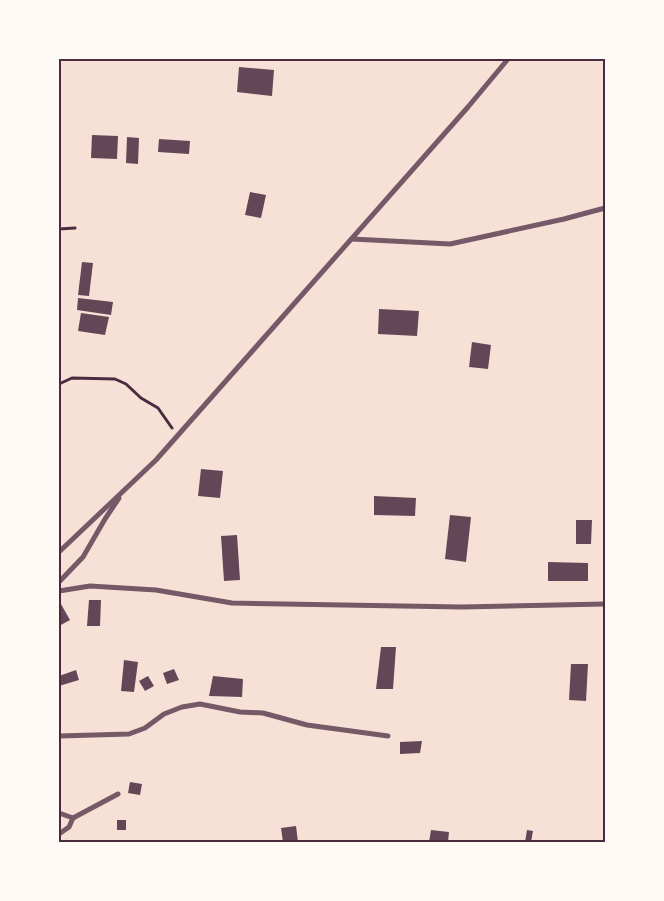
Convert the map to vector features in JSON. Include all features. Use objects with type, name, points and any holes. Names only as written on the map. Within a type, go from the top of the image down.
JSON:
[{"type":"street","points":[[59,552],[156,460],[468,107],[508,59]]},
{"type":"street","points":[[352,239],[450,244],[605,208]]},
{"type":"street","points":[[59,582],[83,557],[124,490]]},
{"type":"street","points":[[59,591],[90,586],[156,590],[232,603],[462,607],[605,604]]},
{"type":"street","points":[[59,736],[130,734],[145,728],[164,714],[182,707],[200,704],[213,705],[240,712],[263,713],[306,725],[388,736]]},
{"type":"street","points":[[59,834],[69,827],[73,818],[118,794]]},
{"type":"street","points":[[59,814],[73,818]]},
{"type":"path","points":[[59,229],[74,228]]},
{"type":"path","points":[[59,384],[72,378],[115,379],[126,384],[141,398],[158,408],[179,434]]},
{"type":"building","points":[[239,67],[274,70],[272,96],[237,92]]},
{"type":"building","points":[[92,135],[118,136],[117,159],[91,158]]},
{"type":"building","points":[[127,137],[139,138],[138,164],[126,163]]},
{"type":"building","points":[[159,139],[190,141],[189,154],[158,152]]},
{"type":"building","points":[[250,192],[266,195],[261,218],[245,215]]},
{"type":"building","points":[[82,262],[93,263],[89,296],[78,295]]},
{"type":"building","points":[[78,298],[113,302],[111,315],[77,310]]},
{"type":"building","points":[[379,309],[419,311],[417,336],[378,334]]},
{"type":"building","points":[[81,313],[109,317],[105,335],[78,331]]},
{"type":"building","points":[[472,342],[491,345],[488,369],[469,367]]},
{"type":"building","points":[[201,469],[223,471],[220,498],[198,496]]},
{"type":"building","points":[[374,496],[416,498],[415,516],[374,515]]},
{"type":"building","points":[[450,515],[471,517],[466,562],[445,559]]},
{"type":"building","points":[[576,520],[592,520],[591,544],[576,544]]},
{"type":"building","points":[[237,535],[240,580],[224,581],[221,536]]},
{"type":"building","points":[[548,562],[588,563],[588,581],[548,581]]},
{"type":"building","points":[[89,600],[101,600],[100,626],[87,626]]},
{"type":"building","points":[[61,604],[70,620],[59,626],[59,606]]},
{"type":"building","points":[[381,647],[396,647],[393,689],[376,689]]},
{"type":"building","points":[[124,660],[138,662],[134,692],[121,691]]},
{"type":"building","points":[[571,664],[588,664],[586,701],[569,700]]},
{"type":"building","points":[[174,669],[179,680],[167,684],[163,673]]},
{"type":"building","points":[[76,670],[79,680],[59,686],[59,676]]},
{"type":"building","points":[[148,676],[154,686],[145,691],[139,681]]},
{"type":"building","points":[[213,676],[243,679],[242,697],[209,696]]},
{"type":"building","points":[[422,741],[420,753],[400,754],[400,742]]},
{"type":"building","points":[[130,782],[142,784],[140,795],[128,793]]},
{"type":"building","points":[[117,820],[126,820],[126,830],[117,830]]},
{"type":"building","points":[[296,826],[298,842],[283,842],[281,828]]},
{"type":"building","points":[[431,830],[449,832],[448,842],[429,842]]},
{"type":"building","points":[[527,830],[533,831],[531,842],[525,842]]}]
